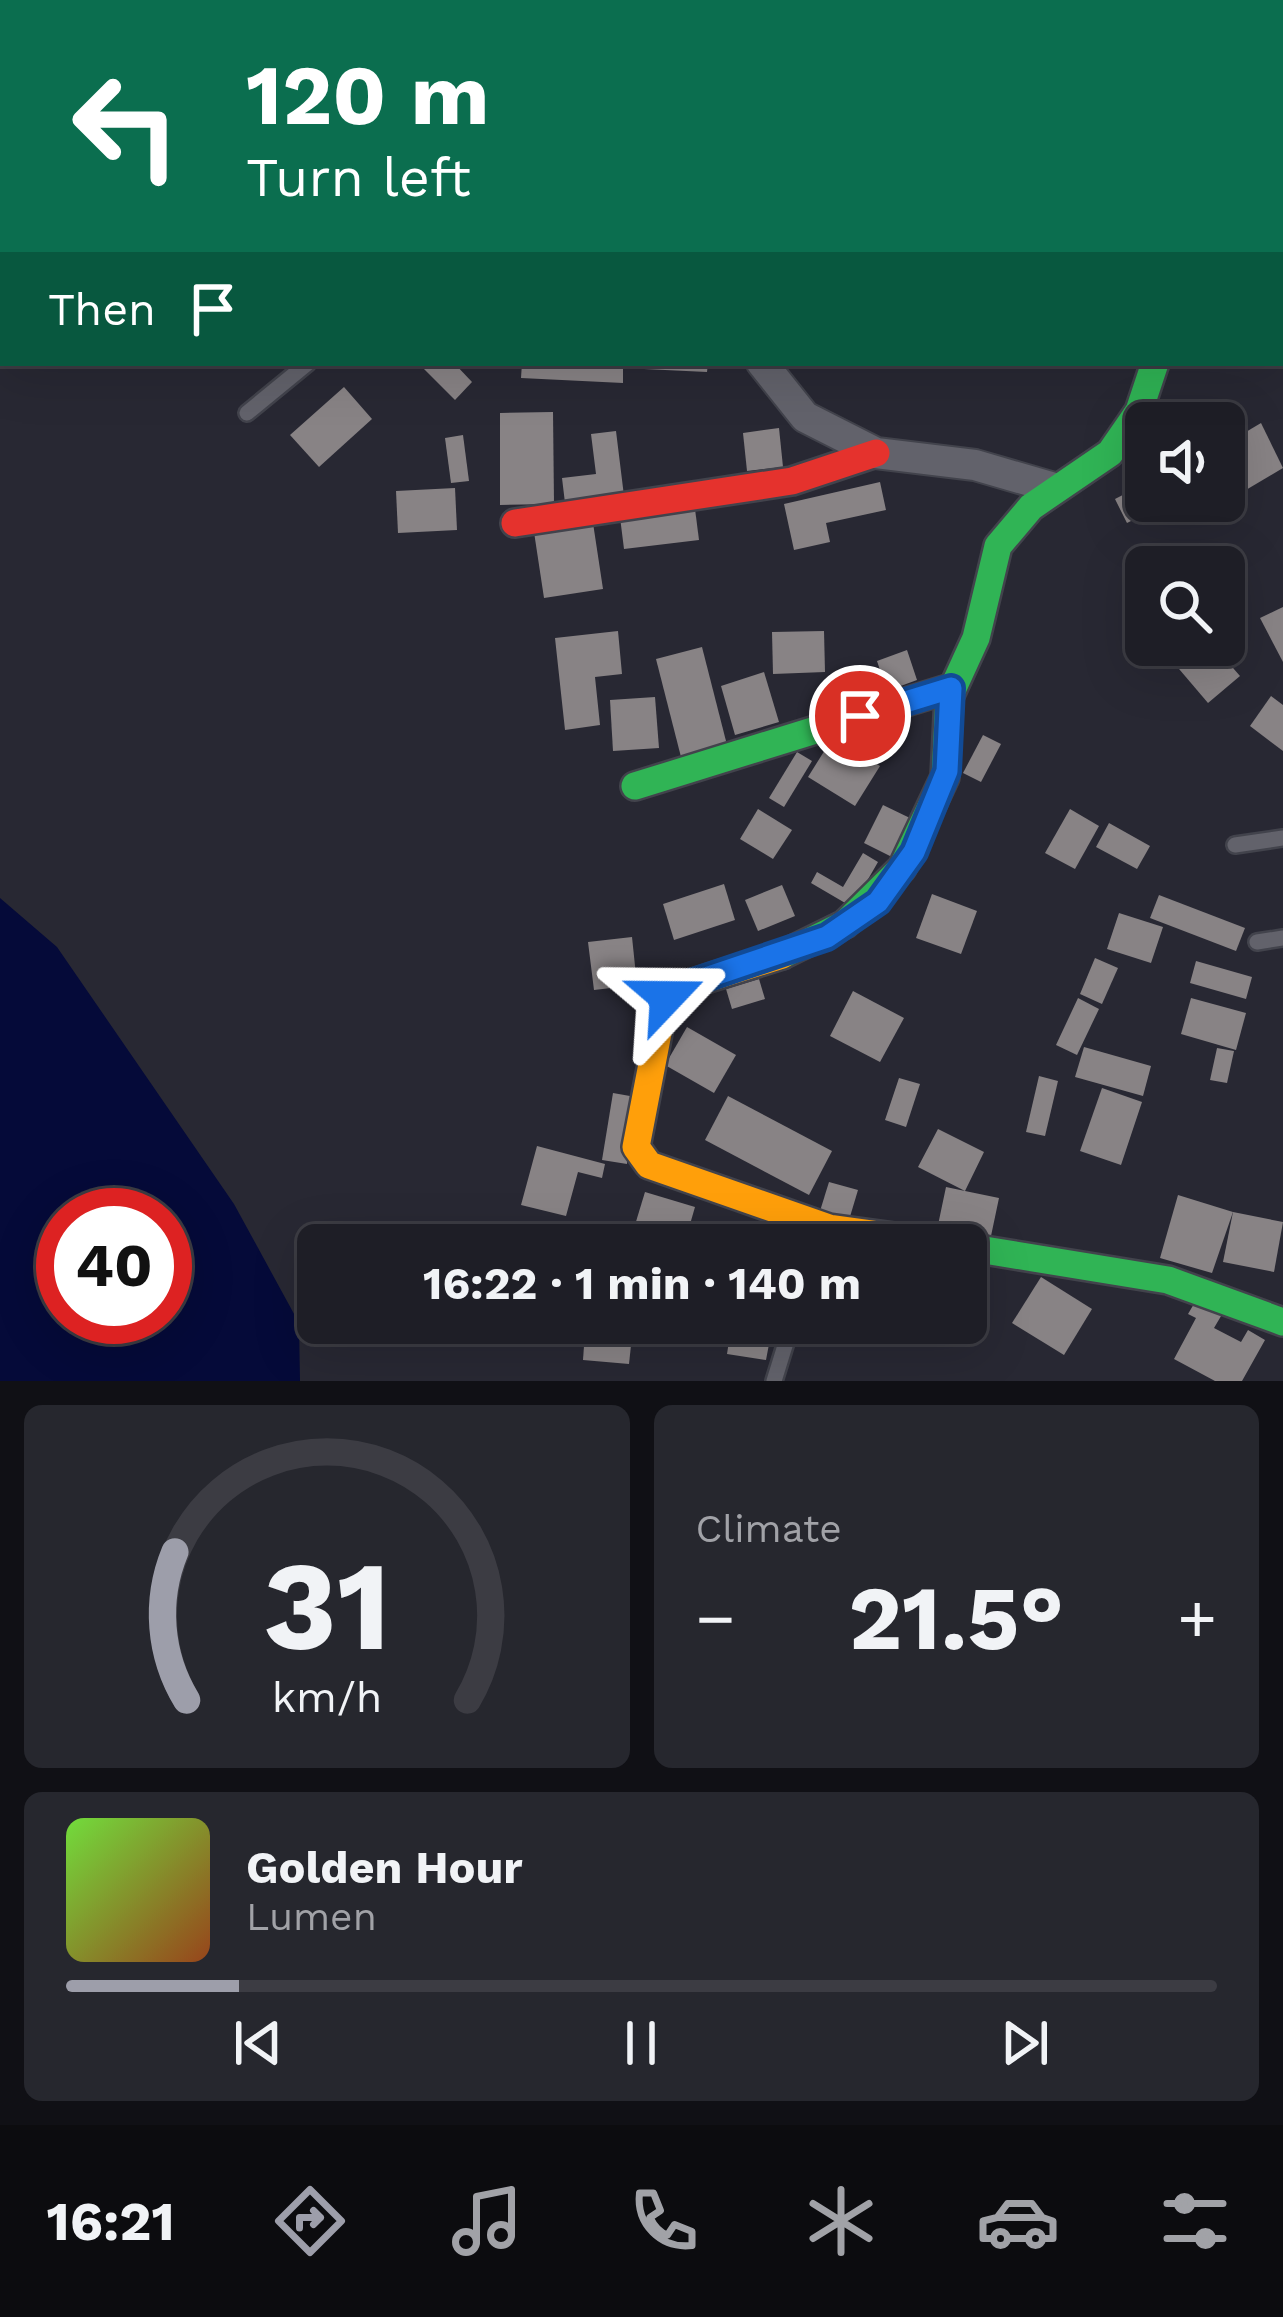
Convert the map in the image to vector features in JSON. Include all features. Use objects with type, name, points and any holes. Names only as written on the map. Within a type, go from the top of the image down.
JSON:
[{"type":"street","points":[[765,366],[805,417],[876,453],[976,465],[1054,488]]},
{"type":"street","points":[[795,1224],[662,1170],[642,1155],[636,1134],[663,1007],[676,988],[827,937],[878,902],[914,852],[947,771],[951,688],[974,644],[987,569],[1006,533],[1054,488],[1087,473],[1123,439],[1138,415],[1154,366]]},
{"type":"street","points":[[514,523],[792,481],[876,453]]},
{"type":"street","points":[[635,786],[951,688]]},
{"type":"street","points":[[987,1250],[1126,1271],[1190,1286],[1283,1322]]},
{"type":"lane","points":[[248,412],[304,366]]},
{"type":"lane","points":[[1235,845],[1283,838]]},
{"type":"lane","points":[[1257,942],[1283,938]]},
{"type":"lane","points":[[774,1381],[786,1344]]},
{"type":"shaded area","points":[[0,898],[57,947],[234,1204],[297,1319],[300,1381],[0,1381]]},
{"type":"building","points":[[421,366],[457,366],[472,382],[455,400]]},
{"type":"building","points":[[522,366],[708,366],[707,372],[623,368],[623,383],[521,378]]},
{"type":"building","points":[[344,387],[372,419],[319,467],[290,435]]},
{"type":"building","points":[[553,412],[554,504],[500,505],[500,413]]},
{"type":"building","points":[[1261,423],[1283,468],[1245,491],[1245,433]]},
{"type":"building","points":[[779,428],[783,467],[747,471],[743,433]]},
{"type":"building","points":[[616,431],[624,496],[565,503],[562,478],[596,474],[591,434]]},
{"type":"building","points":[[463,435],[469,481],[451,483],[445,438]]},
{"type":"building","points":[[880,482],[886,510],[826,523],[830,542],[794,550],[784,504]]},
{"type":"building","points":[[455,488],[457,530],[398,533],[396,491]]},
{"type":"building","points":[[1125,494],[1125,519],[1115,499]]},
{"type":"building","points":[[695,509],[699,540],[624,549],[620,517]]},
{"type":"building","points":[[593,523],[603,589],[544,598],[534,532]]},
{"type":"building","points":[[1283,607],[1283,662],[1260,618]]},
{"type":"building","points":[[618,631],[622,674],[595,677],[600,725],[565,730],[555,638]]},
{"type":"building","points":[[824,631],[825,672],[773,674],[772,632]]},
{"type":"building","points":[[702,647],[727,745],[681,757],[656,659]]},
{"type":"building","points":[[907,650],[917,680],[887,691],[877,661]]},
{"type":"building","points":[[1177,666],[1231,666],[1240,676],[1208,703]]},
{"type":"building","points":[[764,672],[779,722],[735,735],[721,686]]},
{"type":"building","points":[[1271,696],[1283,705],[1283,751],[1250,726]]},
{"type":"building","points":[[655,697],[659,748],[613,751],[610,700]]},
{"type":"building","points":[[983,735],[1001,744],[981,782],[963,773]]},
{"type":"building","points":[[833,737],[880,766],[855,806],[808,777]]},
{"type":"building","points":[[797,752],[812,761],[784,807],[769,798]]},
{"type":"building","points":[[883,805],[912,819],[892,857],[864,843]]},
{"type":"building","points":[[758,809],[792,830],[773,859],[740,839]]},
{"type":"building","points":[[1070,809],[1099,826],[1075,869],[1045,853]]},
{"type":"building","points":[[1109,823],[1150,846],[1137,869],[1096,847]]},
{"type":"building","points":[[863,853],[878,862],[852,907],[811,883],[817,872],[843,887]]},
{"type":"building","points":[[724,884],[735,920],[674,940],[663,904]]},
{"type":"building","points":[[782,885],[795,916],[758,931],[745,900]]},
{"type":"building","points":[[932,894],[977,911],[961,954],[916,938]]},
{"type":"building","points":[[1159,895],[1245,928],[1236,951],[1150,918]]},
{"type":"building","points":[[1119,913],[1163,927],[1151,963],[1107,949]]},
{"type":"building","points":[[632,937],[637,985],[594,990],[588,942]]},
{"type":"building","points":[[1095,958],[1118,968],[1102,1004],[1080,994]]},
{"type":"building","points":[[1196,961],[1252,977],[1246,999],[1190,983]]},
{"type":"building","points":[[759,979],[765,999],[732,1009],[726,989]]},
{"type":"building","points":[[853,991],[904,1018],[880,1062],[830,1036]]},
{"type":"building","points":[[1078,998],[1099,1009],[1077,1055],[1056,1045]]},
{"type":"building","points":[[1191,998],[1246,1013],[1236,1050],[1181,1034]]},
{"type":"building","points":[[687,1027],[736,1055],[714,1093],[665,1065]]},
{"type":"building","points":[[1084,1047],[1151,1066],[1143,1096],[1075,1077]]},
{"type":"building","points":[[1217,1048],[1234,1051],[1227,1083],[1210,1080]]},
{"type":"building","points":[[1039,1076],[1058,1081],[1045,1136],[1026,1132]]},
{"type":"building","points":[[899,1078],[920,1084],[906,1127],[885,1120]]},
{"type":"building","points":[[1102,1088],[1142,1102],[1121,1165],[1080,1151]]},
{"type":"building","points":[[613,1093],[630,1096],[627,1164],[602,1160]]},
{"type":"building","points":[[728,1096],[832,1151],[809,1195],[705,1140]]},
{"type":"building","points":[[938,1129],[984,1152],[965,1191],[918,1167]]},
{"type":"building","points":[[537,1146],[605,1164],[602,1178],[578,1172],[566,1216],[521,1205]]},
{"type":"building","points":[[829,1182],[858,1190],[849,1220],[820,1211]]},
{"type":"building","points":[[946,1187],[999,1198],[991,1236],[987,1224],[938,1224]]},
{"type":"building","points":[[645,1192],[695,1207],[690,1224],[635,1224]]},
{"type":"building","points":[[1178,1195],[1233,1212],[1212,1273],[1160,1258]]},
{"type":"building","points":[[1233,1212],[1283,1222],[1274,1272],[1223,1262]]},
{"type":"building","points":[[1041,1277],[1092,1309],[1064,1355],[1012,1323]]},
{"type":"building","points":[[1198,1297],[1224,1311],[1214,1328],[1241,1342],[1248,1330],[1265,1340],[1242,1381],[1215,1381],[1174,1359],[1196,1318],[1188,1314]]},
{"type":"building","points":[[584,1344],[631,1344],[629,1364],[583,1360]]},
{"type":"building","points":[[729,1344],[769,1344],[766,1360],[727,1354]]},
{"type":"traffic: fast","points":[[782,955],[845,924],[902,868],[945,777],[949,697],[976,638],[998,546],[1031,507],[1110,453],[1139,411],[1154,366]]},
{"type":"traffic: fast","points":[[635,786],[951,688]]},
{"type":"traffic: fast","points":[[987,1250],[1168,1280],[1283,1322]]},
{"type":"traffic: slow","points":[[782,955],[677,988],[663,1007],[636,1147],[649,1165],[818,1224]]},
{"type":"traffic: jam","points":[[515,523],[792,481],[876,453]]},
{"type":"route","points":[[667,997],[676,988],[827,937],[859,919],[878,902],[914,852],[947,771],[951,688],[860,716]]}]
